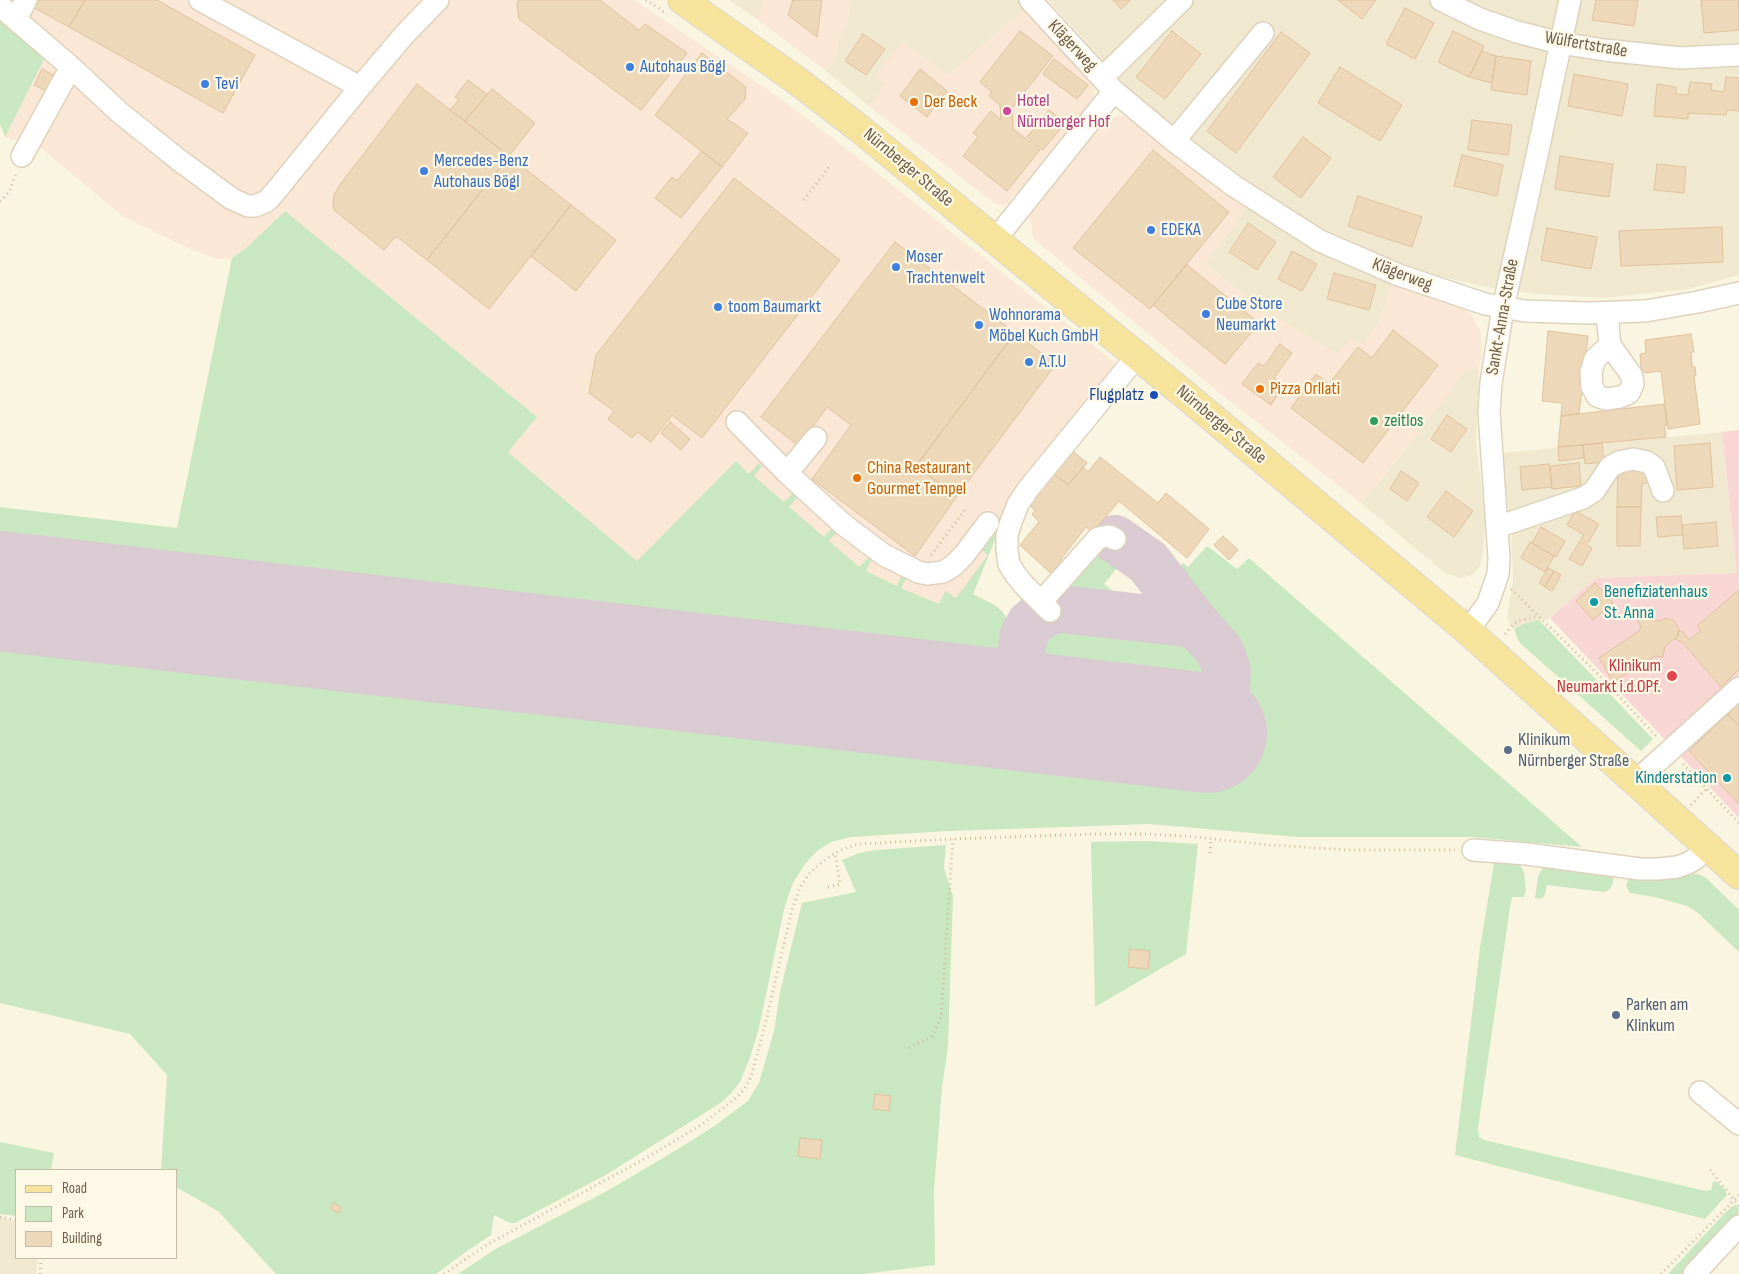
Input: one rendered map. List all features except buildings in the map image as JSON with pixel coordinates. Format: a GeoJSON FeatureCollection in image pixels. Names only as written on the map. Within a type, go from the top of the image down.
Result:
{"type":"FeatureCollection","features":[{"type":"Feature","properties":{"kind":"main road","name":"Nürnberger Straße"},"geometry":{"type":"LineString","coordinates":[[682,0],[827,103],[1468,630],[1739,875]]}},
{"type":"Feature","properties":{"kind":"street"},"geometry":{"type":"LineString","coordinates":[[16,19],[26,0]]}},
{"type":"Feature","properties":{"kind":"street"},"geometry":{"type":"LineString","coordinates":[[200,0],[360,87]]}},
{"type":"Feature","properties":{"kind":"street"},"geometry":{"type":"LineString","coordinates":[[0,6],[71,67],[119,112],[232,199],[248,206],[262,204],[275,192],[360,87],[405,34],[438,0]]}},
{"type":"Feature","properties":{"kind":"street"},"geometry":{"type":"LineString","coordinates":[[995,240],[1108,85],[1182,0]]}},
{"type":"Feature","properties":{"kind":"street","name":"Wülfertstraße"},"geometry":{"type":"LineString","coordinates":[[1441,0],[1480,19],[1517,32],[1560,43],[1681,58],[1739,55]]}},
{"type":"Feature","properties":{"kind":"street","name":"Sankt-Anna-Straße"},"geometry":{"type":"LineString","coordinates":[[1468,630],[1485,609],[1496,584],[1499,558],[1490,412],[1493,368],[1502,308],[1570,0]]}},
{"type":"Feature","properties":{"kind":"street","name":"Klägerweg"},"geometry":{"type":"LineString","coordinates":[[1039,3],[1108,85],[1174,141],[1234,186],[1320,241],[1399,275],[1472,300],[1502,308],[1546,312],[1607,313],[1645,311],[1739,293]]}},
{"type":"Feature","properties":{"kind":"street"},"geometry":{"type":"LineString","coordinates":[[1174,141],[1263,33]]}},
{"type":"Feature","properties":{"kind":"street"},"geometry":{"type":"LineString","coordinates":[[22,156],[71,67]]}},
{"type":"Feature","properties":{"kind":"street"},"geometry":{"type":"LineString","coordinates":[[1607,313],[1610,345]]}},
{"type":"Feature","properties":{"kind":"street"},"geometry":{"type":"LineString","coordinates":[[1116,539],[1109,536],[1098,538],[1046,606],[1019,580],[1009,564],[1007,535],[1010,522],[1018,504],[1137,356]]}},
{"type":"Feature","properties":{"kind":"street"},"geometry":{"type":"LineString","coordinates":[[736,422],[787,473],[844,525],[884,554],[918,572],[927,574],[943,572],[953,566],[988,524]]}},
{"type":"Feature","properties":{"kind":"street"},"geometry":{"type":"LineString","coordinates":[[787,473],[816,438]]}},
{"type":"Feature","properties":{"kind":"street"},"geometry":{"type":"LineString","coordinates":[[1497,527],[1584,498],[1594,491],[1610,467],[1619,462],[1633,459],[1647,462],[1654,467],[1663,490]]}},
{"type":"Feature","properties":{"kind":"street"},"geometry":{"type":"LineString","coordinates":[[1635,782],[1739,688]]}},
{"type":"Feature","properties":{"kind":"street"},"geometry":{"type":"LineString","coordinates":[[1473,850],[1527,854],[1640,869],[1658,869],[1688,863],[1696,859],[1708,848]]}},
{"type":"Feature","properties":{"kind":"street"},"geometry":{"type":"LineString","coordinates":[[1700,1092],[1739,1124]]}},
{"type":"Feature","properties":{"kind":"street"},"geometry":{"type":"LineString","coordinates":[[1694,1274],[1739,1226]]}},
{"type":"Feature","properties":{"kind":"path"},"geometry":{"type":"LineString","coordinates":[[0,201],[9,192],[22,156]]}},
{"type":"Feature","properties":{"kind":"path"},"geometry":{"type":"LineString","coordinates":[[804,200],[828,167]]}},
{"type":"Feature","properties":{"kind":"path"},"geometry":{"type":"LineString","coordinates":[[918,572],[967,507]]}},
{"type":"Feature","properties":{"kind":"path"},"geometry":{"type":"LineString","coordinates":[[1509,587],[1598,675],[1739,823]]}},
{"type":"Feature","properties":{"kind":"path"},"geometry":{"type":"LineString","coordinates":[[1504,637],[1513,624],[1539,616]]}},
{"type":"Feature","properties":{"kind":"path"},"geometry":{"type":"LineString","coordinates":[[1687,810],[1706,789]]}},
{"type":"Feature","properties":{"kind":"path"},"geometry":{"type":"LineString","coordinates":[[444,1274],[488,1244],[646,1158],[701,1125],[736,1098],[752,1077],[792,910],[800,888],[809,874],[834,853],[860,844],[1092,834],[1186,836],[1268,845],[1346,850],[1473,850]]}},
{"type":"Feature","properties":{"kind":"path"},"geometry":{"type":"LineString","coordinates":[[909,1048],[932,1036],[941,1018],[953,839]]}},
{"type":"Feature","properties":{"kind":"path"},"geometry":{"type":"LineString","coordinates":[[1210,852],[1212,839]]}},
{"type":"Feature","properties":{"kind":"path"},"geometry":{"type":"LineString","coordinates":[[828,887],[840,884],[834,853]]}},
{"type":"Feature","properties":{"kind":"path"},"geometry":{"type":"LineString","coordinates":[[1710,1170],[1739,1206]]}},
{"type":"Feature","properties":{"kind":"path"},"geometry":{"type":"LineString","coordinates":[[1661,1274],[1739,1195]]}},
{"type":"Feature","properties":{"kind":"path"},"geometry":{"type":"LineString","coordinates":[[0,1217],[15,1220]]}},
{"type":"Feature","properties":{"kind":"path"},"geometry":{"type":"LineString","coordinates":[[40,1274],[41,1259]]}},
{"type":"Feature","properties":{"kind":"shaded area"},"geometry":{"type":"Polygon","coordinates":[[[0,0],[634,0],[777,96],[853,154],[1118,365],[1009,505],[963,616],[859,569],[733,465],[637,561],[508,452],[537,417],[284,211],[246,248],[232,258],[217,259],[188,248],[124,217],[40,147],[5,137],[44,59],[21,37],[0,0]]]}},
{"type":"Feature","properties":{"kind":"shaded area"},"geometry":{"type":"Polygon","coordinates":[[[729,0],[765,0],[758,20],[729,0]]]}},
{"type":"Feature","properties":{"kind":"shaded area"},"geometry":{"type":"Polygon","coordinates":[[[765,0],[851,0],[846,26],[840,38],[835,57],[826,71],[758,20],[765,0]]]}},
{"type":"Feature","properties":{"kind":"shaded area"},"geometry":{"type":"Polygon","coordinates":[[[851,0],[1017,0],[1024,10],[948,75],[876,77],[886,85],[869,106],[826,71],[835,57],[840,38],[846,26],[851,0]]]}},
{"type":"Feature","properties":{"kind":"shaded area"},"geometry":{"type":"Polygon","coordinates":[[[1048,0],[1739,0],[1739,275],[1688,289],[1605,298],[1536,294],[1492,288],[1438,276],[1342,242],[1275,205],[1196,145],[1128,88],[1048,0]]]}},
{"type":"Feature","properties":{"kind":"shaded area"},"geometry":{"type":"Polygon","coordinates":[[[1024,10],[1090,82],[1095,96],[1090,105],[1031,177],[1008,202],[1000,205],[993,202],[869,106],[885,85],[875,76],[903,42],[948,75],[1024,10]]]}},
{"type":"Feature","properties":{"kind":"shaded area"},"geometry":{"type":"Polygon","coordinates":[[[1118,116],[1125,116],[1133,120],[1247,207],[1206,263],[1259,308],[1336,353],[1351,338],[1363,344],[1379,322],[1392,282],[1455,303],[1471,314],[1480,330],[1482,348],[1479,370],[1468,367],[1443,402],[1361,503],[1221,394],[1035,240],[1030,218],[1032,210],[1108,120],[1118,116]]]}},
{"type":"Feature","properties":{"kind":"shaded area"},"geometry":{"type":"Polygon","coordinates":[[[1247,207],[1294,239],[1336,261],[1392,282],[1379,322],[1363,344],[1336,353],[1259,308],[1206,263],[1247,207]]]}},
{"type":"Feature","properties":{"kind":"shaded area"},"geometry":{"type":"Polygon","coordinates":[[[1469,366],[1479,370],[1476,440],[1485,522],[1480,566],[1472,575],[1462,578],[1445,573],[1361,503],[1404,451],[1469,366]]]}},
{"type":"Feature","properties":{"kind":"shaded area","name":"Klinikum Neumarkt i.d.OPf."},"geometry":{"type":"Polygon","coordinates":[[[1739,430],[1739,818],[1550,618],[1596,578],[1737,573],[1722,432],[1739,430]]]}},
{"type":"Feature","properties":{"kind":"shaded area"},"geometry":{"type":"Polygon","coordinates":[[[1722,432],[1737,573],[1596,578],[1550,618],[1523,624],[1514,629],[1507,618],[1513,581],[1511,531],[1501,453],[1722,432]]]}},
{"type":"Feature","properties":{"kind":"shaded area"},"geometry":{"type":"Polygon","coordinates":[[[0,1216],[15,1222],[15,1259],[38,1259],[36,1274],[0,1274],[0,1216]]]}},
{"type":"Feature","properties":{"kind":"green space"},"geometry":{"type":"Polygon","coordinates":[[[0,18],[44,59],[5,137],[0,124],[0,18]]]}},
{"type":"Feature","properties":{"kind":"green space"},"geometry":{"type":"Polygon","coordinates":[[[285,211],[537,417],[508,452],[637,561],[736,461],[749,474],[759,463],[762,466],[754,476],[784,502],[793,493],[798,497],[789,507],[824,537],[833,527],[838,531],[829,541],[859,567],[869,557],[872,559],[866,571],[897,586],[902,574],[907,576],[901,588],[939,604],[945,591],[956,598],[988,555],[978,547],[1009,505],[973,594],[993,604],[1002,611],[1008,620],[1012,644],[1005,681],[994,690],[977,692],[0,576],[0,507],[177,528],[232,258],[246,248],[285,211]]]}},
{"type":"Feature","properties":{"kind":"green space"},"geometry":{"type":"Polygon","coordinates":[[[1100,540],[1125,558],[1104,584],[1135,608],[1156,584],[1182,615],[1052,599],[1100,540]]]}},
{"type":"Feature","properties":{"kind":"green space"},"geometry":{"type":"Polygon","coordinates":[[[1207,546],[1237,569],[1249,558],[1582,847],[1473,837],[1298,837],[1150,824],[949,831],[851,837],[831,842],[817,851],[805,864],[793,883],[785,905],[758,1032],[740,1082],[732,1092],[722,1102],[609,1173],[521,1220],[510,1223],[494,1215],[491,1235],[436,1274],[276,1274],[218,1211],[178,1188],[178,1169],[161,1169],[167,1075],[130,1034],[0,1003],[0,606],[1225,751],[1232,688],[1232,660],[1223,645],[1169,578],[1183,563],[1188,567],[1207,546]]]}},
{"type":"Feature","properties":{"kind":"green space"},"geometry":{"type":"Polygon","coordinates":[[[1070,618],[1156,625],[1190,631],[1197,635],[1207,643],[1214,654],[1221,672],[1218,705],[1214,712],[1208,716],[1198,718],[1180,718],[1051,700],[1031,693],[1025,686],[1024,677],[1027,658],[1034,638],[1045,625],[1053,621],[1070,618]]]}},
{"type":"Feature","properties":{"kind":"green space"},"geometry":{"type":"Polygon","coordinates":[[[1539,620],[1653,739],[1641,751],[1519,642],[1514,629],[1523,624],[1539,620]]]}},
{"type":"Feature","properties":{"kind":"green space"},"geometry":{"type":"Polygon","coordinates":[[[1149,841],[1198,844],[1186,954],[1095,1007],[1091,842],[1149,841]]]}},
{"type":"Feature","properties":{"kind":"green space"},"geometry":{"type":"Polygon","coordinates":[[[946,845],[944,868],[953,896],[948,1047],[942,1087],[934,1191],[935,1265],[863,1274],[458,1274],[494,1250],[609,1190],[683,1146],[748,1101],[759,1083],[774,1031],[780,992],[802,903],[856,892],[842,860],[859,853],[946,845]]]}},
{"type":"Feature","properties":{"kind":"green space"},"geometry":{"type":"Polygon","coordinates":[[[1495,857],[1519,863],[1524,872],[1526,890],[1524,897],[1512,897],[1510,907],[1478,1128],[1479,1137],[1484,1140],[1706,1191],[1711,1190],[1713,1182],[1716,1181],[1725,1190],[1727,1195],[1705,1219],[1455,1155],[1480,948],[1495,857]]]}},
{"type":"Feature","properties":{"kind":"green space"},"geometry":{"type":"Polygon","coordinates":[[[1545,865],[1614,873],[1613,883],[1609,890],[1604,892],[1547,885],[1544,897],[1540,899],[1535,898],[1538,876],[1545,865]]]}},
{"type":"Feature","properties":{"kind":"green space"},"geometry":{"type":"Polygon","coordinates":[[[1693,874],[1705,877],[1739,910],[1739,952],[1697,912],[1687,906],[1655,897],[1630,893],[1626,886],[1629,878],[1676,877],[1693,874]]]}},
{"type":"Feature","properties":{"kind":"green space"},"geometry":{"type":"Polygon","coordinates":[[[0,1142],[54,1153],[51,1169],[15,1169],[15,1216],[0,1214],[0,1142]]]}},
{"type":"Feature","properties":{"kind":"green space"},"geometry":{"type":"Polygon","coordinates":[[[1736,1205],[1739,1209],[1738,1214],[1681,1274],[1668,1274],[1725,1213],[1736,1205]]]}},
{"type":"Feature","properties":{"kind":"taxiway"},"geometry":{"type":"LineString","coordinates":[[1115,539],[1148,562],[1196,624]]}},
{"type":"Feature","properties":{"kind":"taxiway"},"geometry":{"type":"LineString","coordinates":[[1012,711],[1024,635],[1030,624],[1039,616],[1061,609],[1196,624],[1220,651],[1227,671],[1223,713],[1214,729],[1207,733]]}},
{"type":"Feature","properties":{"kind":"runway"},"geometry":{"type":"LineString","coordinates":[[0,591],[1207,733]]}},
{"type":"Feature","properties":{"kind":"place","name":"Autohaus Bögl"},"geometry":{"type":"Point","coordinates":[630,67]}},
{"type":"Feature","properties":{"kind":"place","name":"Tevi"},"geometry":{"type":"Point","coordinates":[205,84]}},
{"type":"Feature","properties":{"kind":"place","name":"Der Beck"},"geometry":{"type":"Point","coordinates":[914,102]}},
{"type":"Feature","properties":{"kind":"place","name":"Hotel Nürnberger Hof"},"geometry":{"type":"Point","coordinates":[1007,111]}},
{"type":"Feature","properties":{"kind":"place","name":"Mercedes-Benz Autohaus Bögl"},"geometry":{"type":"Point","coordinates":[424,171]}},
{"type":"Feature","properties":{"kind":"place","name":"EDEKA"},"geometry":{"type":"Point","coordinates":[1151,230]}},
{"type":"Feature","properties":{"kind":"place","name":"Moser Trachtenwelt"},"geometry":{"type":"Point","coordinates":[896,267]}},
{"type":"Feature","properties":{"kind":"place","name":"toom Baumarkt"},"geometry":{"type":"Point","coordinates":[718,307]}},
{"type":"Feature","properties":{"kind":"place","name":"Cube Store Neumarkt"},"geometry":{"type":"Point","coordinates":[1206,314]}},
{"type":"Feature","properties":{"kind":"place","name":"Wohnorama Möbel Kuch GmbH"},"geometry":{"type":"Point","coordinates":[979,325]}},
{"type":"Feature","properties":{"kind":"place","name":"A.T.U"},"geometry":{"type":"Point","coordinates":[1029,362]}},
{"type":"Feature","properties":{"kind":"place","name":"Pizza Orllati"},"geometry":{"type":"Point","coordinates":[1260,389]}},
{"type":"Feature","properties":{"kind":"place","name":"Flugplatz"},"geometry":{"type":"Point","coordinates":[1154,395]}},
{"type":"Feature","properties":{"kind":"place","name":"zeitlos"},"geometry":{"type":"Point","coordinates":[1374,421]}},
{"type":"Feature","properties":{"kind":"place","name":"China Restaurant Gourmet Tempel"},"geometry":{"type":"Point","coordinates":[857,478]}},
{"type":"Feature","properties":{"kind":"place","name":"Benefiziatenhaus St. Anna"},"geometry":{"type":"Point","coordinates":[1594,602]}},
{"type":"Feature","properties":{"kind":"place","name":"Klinikum Neumarkt i.d.OPf."},"geometry":{"type":"Point","coordinates":[1672,676]}},
{"type":"Feature","properties":{"kind":"place","name":"Klinikum Nürnberger Straße"},"geometry":{"type":"Point","coordinates":[1508,750]}},
{"type":"Feature","properties":{"kind":"place","name":"Kinderstation"},"geometry":{"type":"Point","coordinates":[1727,778]}},
{"type":"Feature","properties":{"kind":"place","name":"Parken am Klinkum"},"geometry":{"type":"Point","coordinates":[1616,1015]}}]}
